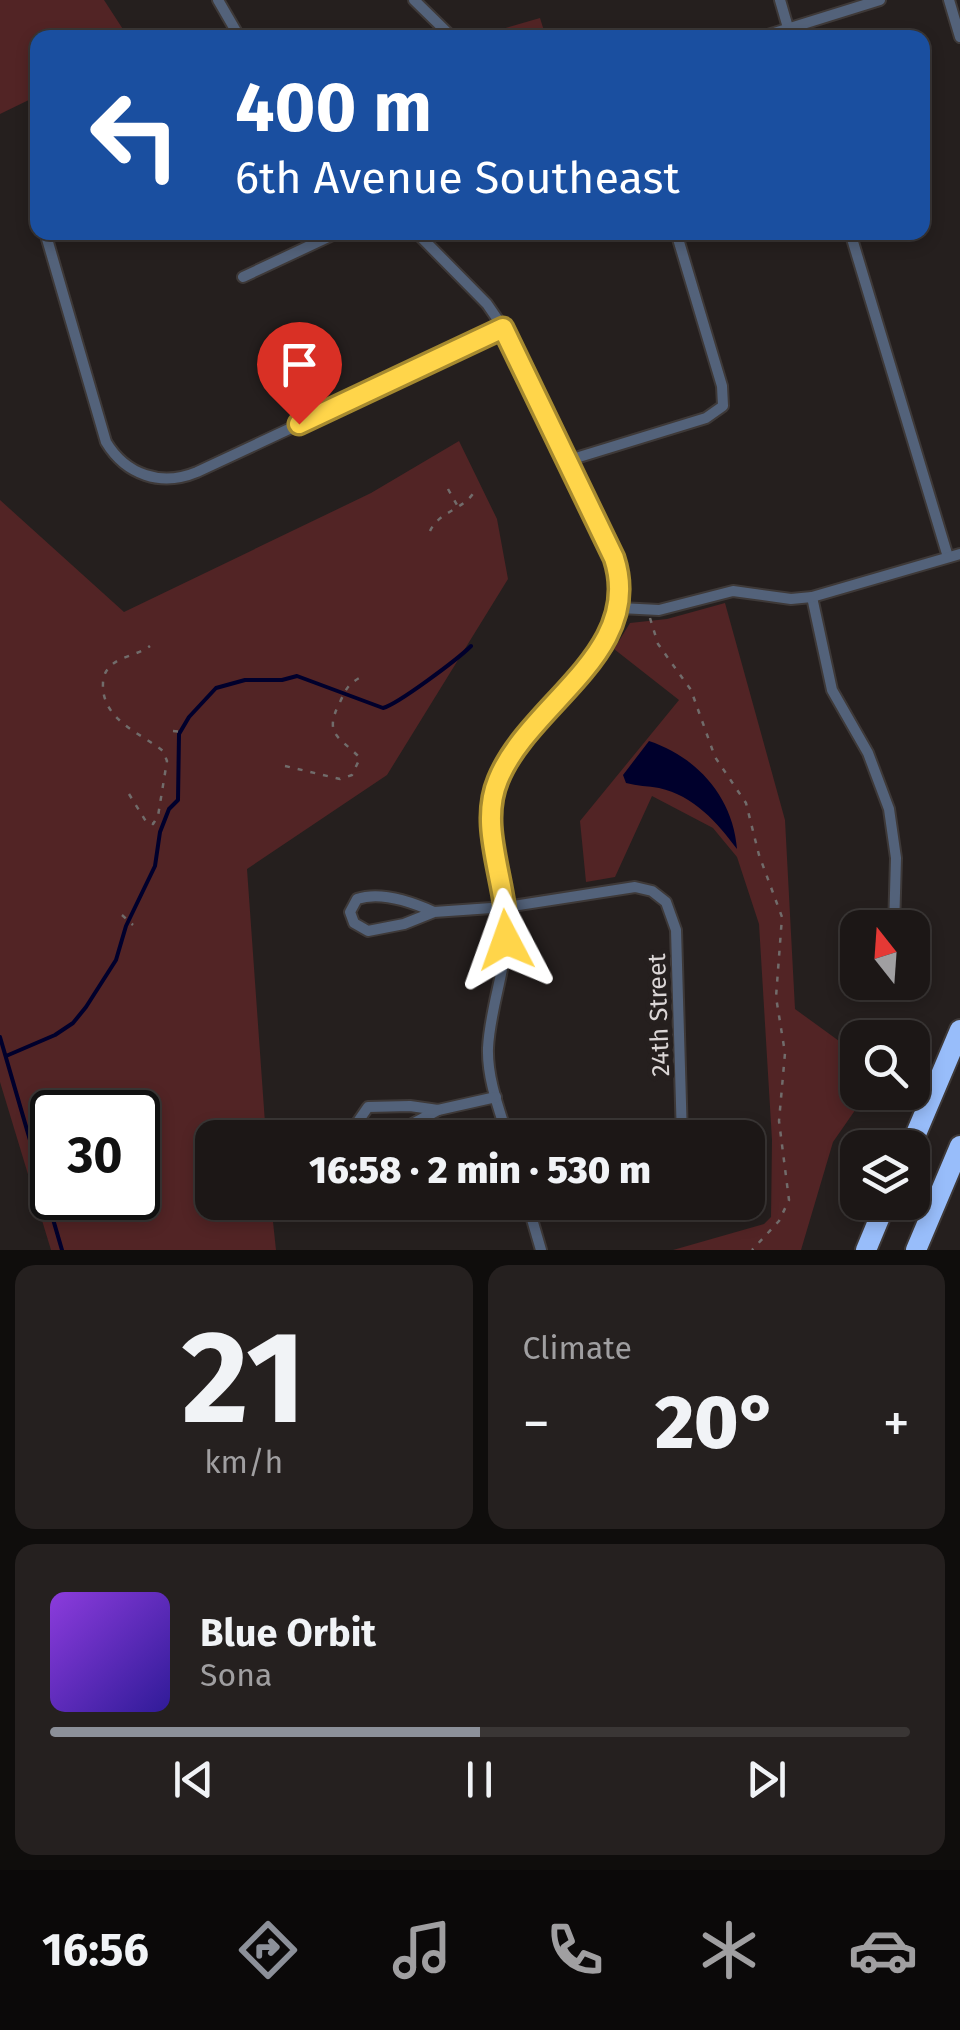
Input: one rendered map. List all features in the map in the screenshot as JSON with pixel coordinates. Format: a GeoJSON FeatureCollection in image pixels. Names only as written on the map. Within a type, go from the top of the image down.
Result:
{"type":"FeatureCollection","features":[{"type":"Feature","properties":{"kind":"highway"},"geometry":{"type":"LineString","coordinates":[[918,1130],[960,1030]]}},
{"type":"Feature","properties":{"kind":"highway"},"geometry":{"type":"LineString","coordinates":[[916,1250],[960,1146]]}},
{"type":"Feature","properties":{"kind":"highway"},"geometry":{"type":"LineString","coordinates":[[866,1250],[878,1220]]}},
{"type":"Feature","properties":{"kind":"street"},"geometry":{"type":"LineString","coordinates":[[218,0],[235,30]]}},
{"type":"Feature","properties":{"kind":"street"},"geometry":{"type":"LineString","coordinates":[[414,0],[444,30]]}},
{"type":"Feature","properties":{"kind":"street"},"geometry":{"type":"LineString","coordinates":[[780,0],[789,30]]}},
{"type":"Feature","properties":{"kind":"street"},"geometry":{"type":"LineString","coordinates":[[798,30],[880,0]]}},
{"type":"Feature","properties":{"kind":"street"},"geometry":{"type":"LineString","coordinates":[[949,0],[960,37]]}},
{"type":"Feature","properties":{"kind":"street"},"geometry":{"type":"LineString","coordinates":[[47,240],[103,434],[117,457],[136,472],[169,479],[197,472],[503,328]]}},
{"type":"Feature","properties":{"kind":"street"},"geometry":{"type":"LineString","coordinates":[[244,277],[321,240]]}},
{"type":"Feature","properties":{"kind":"street"},"geometry":{"type":"LineString","coordinates":[[424,240],[487,304],[503,328],[616,564],[620,608],[592,660],[517,748],[497,780],[491,818],[506,908],[506,940],[488,1045],[503,1120]]}},
{"type":"Feature","properties":{"kind":"street"},"geometry":{"type":"LineString","coordinates":[[566,461],[706,418],[722,406],[722,386],[678,240]]}},
{"type":"Feature","properties":{"kind":"street"},"geometry":{"type":"LineString","coordinates":[[620,608],[648,611],[733,591],[812,597],[954,555],[853,240]]}},
{"type":"Feature","properties":{"kind":"street"},"geometry":{"type":"LineString","coordinates":[[812,597],[832,690],[868,753],[889,810],[896,858],[895,910]]}},
{"type":"Feature","properties":{"kind":"street","name":"24th Street"},"geometry":{"type":"LineString","coordinates":[[506,908],[622,888],[644,888],[660,896],[670,909],[676,930],[681,1120]]}},
{"type":"Feature","properties":{"kind":"street"},"geometry":{"type":"LineString","coordinates":[[434,912],[411,903],[368,896],[357,899],[350,915],[358,927],[368,931],[404,924],[434,912],[506,908]]}},
{"type":"Feature","properties":{"kind":"street"},"geometry":{"type":"LineString","coordinates":[[420,1120],[438,1110],[496,1097]]}},
{"type":"Feature","properties":{"kind":"street"},"geometry":{"type":"LineString","coordinates":[[358,1120],[368,1107],[438,1110]]}},
{"type":"Feature","properties":{"kind":"street"},"geometry":{"type":"LineString","coordinates":[[532,1220],[541,1250]]}},
{"type":"Feature","properties":{"kind":"path"},"geometry":{"type":"LineString","coordinates":[[448,489],[458,506]]}},
{"type":"Feature","properties":{"kind":"path"},"geometry":{"type":"LineString","coordinates":[[430,532],[436,520],[472,497],[475,490]]}},
{"type":"Feature","properties":{"kind":"path"},"geometry":{"type":"LineString","coordinates":[[648,611],[658,644],[691,690],[715,757],[746,803],[759,855],[782,917],[776,998],[785,1054],[780,1122],[789,1200],[779,1222],[752,1250]]}},
{"type":"Feature","properties":{"kind":"path"},"geometry":{"type":"LineString","coordinates":[[129,794],[147,823],[153,824],[158,816],[167,761],[164,751],[139,738],[112,711],[104,695],[104,676],[115,662],[150,646]]}},
{"type":"Feature","properties":{"kind":"path"},"geometry":{"type":"LineString","coordinates":[[285,766],[340,779],[352,775],[360,758],[336,736],[332,717],[346,687],[361,677]]}},
{"type":"Feature","properties":{"kind":"path"},"geometry":{"type":"LineString","coordinates":[[173,731],[185,732]]}},
{"type":"Feature","properties":{"kind":"path"},"geometry":{"type":"LineString","coordinates":[[122,915],[133,925]]}},
{"type":"Feature","properties":{"kind":"shaded area"},"geometry":{"type":"Polygon","coordinates":[[[0,0],[104,0],[123,30],[30,30],[30,99],[0,114],[0,0]]]}},
{"type":"Feature","properties":{"kind":"shaded area"},"geometry":{"type":"Polygon","coordinates":[[[540,18],[544,30],[498,30],[540,18]]]}},
{"type":"Feature","properties":{"kind":"shaded area"},"geometry":{"type":"Polygon","coordinates":[[[459,441],[497,519],[508,579],[387,775],[247,869],[265,1120],[195,1120],[195,1220],[273,1220],[276,1250],[51,1250],[42,1220],[160,1220],[160,1090],[30,1090],[30,1181],[0,1082],[0,500],[124,612],[371,493],[459,441]]]}},
{"type":"Feature","properties":{"kind":"shaded area"},"geometry":{"type":"Polygon","coordinates":[[[725,603],[785,820],[795,1009],[840,1042],[840,1110],[855,1110],[833,1142],[801,1250],[673,1250],[764,1224],[771,1217],[772,1140],[759,924],[737,857],[713,828],[652,796],[615,877],[586,882],[580,821],[679,700],[614,649],[630,623],[667,619],[725,603]]]}},
{"type":"Feature","properties":{"kind":"water"},"geometry":{"type":"Polygon","coordinates":[[[649,741],[682,757],[710,782],[728,812],[737,849],[713,820],[683,797],[659,788],[626,783],[623,775],[649,741]]]}},
{"type":"Feature","properties":{"kind":"waterway"},"geometry":{"type":"LineString","coordinates":[[6,1056],[73,1023],[116,960],[126,926],[155,866],[160,832],[169,809],[178,800],[179,734],[216,688],[245,680],[297,676],[383,708],[428,680],[471,646]]}},
{"type":"Feature","properties":{"kind":"waterway"},"geometry":{"type":"LineString","coordinates":[[0,1037],[62,1250]]}},
{"type":"Feature","properties":{"kind":"route"},"geometry":{"type":"LineString","coordinates":[[299,424],[503,328],[614,558],[620,608],[609,633],[592,660],[505,764],[494,789],[491,818],[506,908],[506,940]]}}]}
